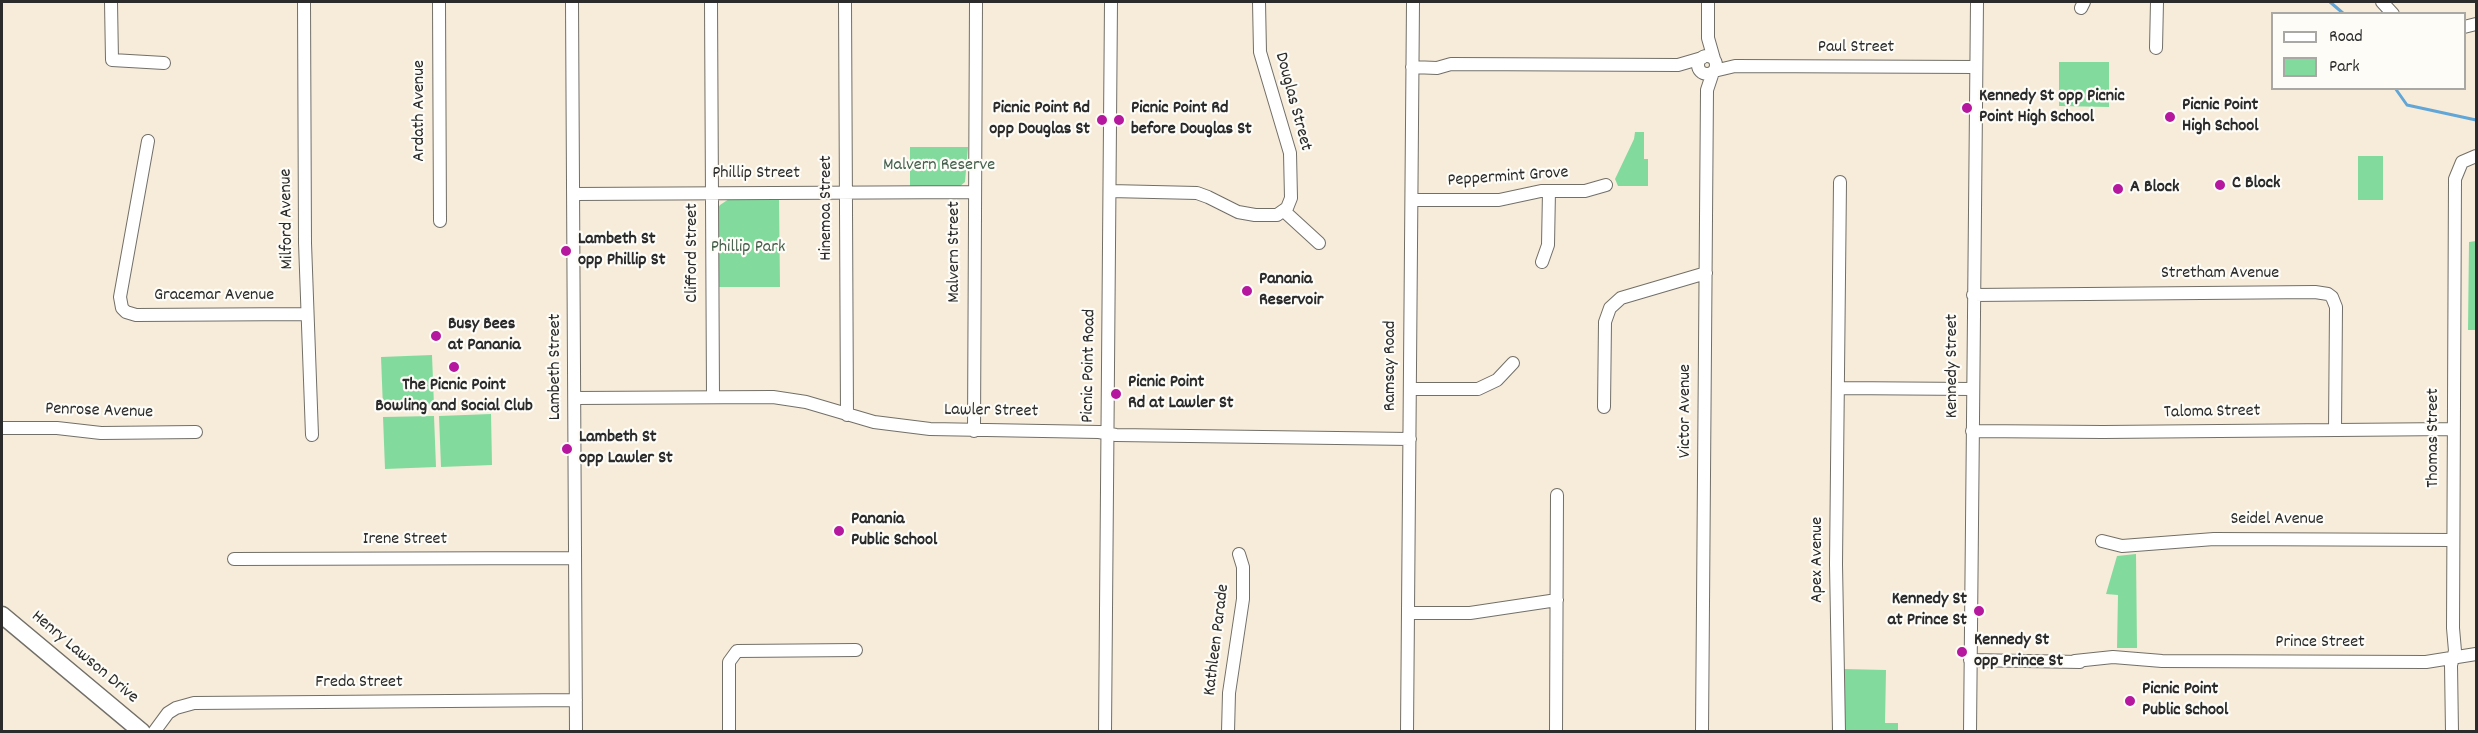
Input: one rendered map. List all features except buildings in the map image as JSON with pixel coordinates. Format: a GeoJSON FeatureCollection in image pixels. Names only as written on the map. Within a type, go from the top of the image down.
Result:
{"type":"FeatureCollection","features":[{"type":"Feature","properties":{"kind":"main road","name":"Henry Lawson Drive"},"geometry":{"type":"LineString","coordinates":[[2,615],[142,732]]}},
{"type":"Feature","properties":{"kind":"street"},"geometry":{"type":"LineString","coordinates":[[111,2],[112,60],[146,60],[164,63]]}},
{"type":"Feature","properties":{"kind":"street","name":"Milford Avenue"},"geometry":{"type":"LineString","coordinates":[[304,2],[307,314],[312,435]]}},
{"type":"Feature","properties":{"kind":"street","name":"Ardath Avenue"},"geometry":{"type":"LineString","coordinates":[[439,2],[440,221]]}},
{"type":"Feature","properties":{"kind":"street","name":"Lambeth Street"},"geometry":{"type":"LineString","coordinates":[[573,2],[576,732]]}},
{"type":"Feature","properties":{"kind":"street","name":"Clifford Street"},"geometry":{"type":"LineString","coordinates":[[711,2],[713,396]]}},
{"type":"Feature","properties":{"kind":"street","name":"Hinemoa Street"},"geometry":{"type":"LineString","coordinates":[[845,2],[847,415]]}},
{"type":"Feature","properties":{"kind":"street","name":"Malvern Street"},"geometry":{"type":"LineString","coordinates":[[974,431],[976,2]]}},
{"type":"Feature","properties":{"kind":"street","name":"Picnic Point Road"},"geometry":{"type":"LineString","coordinates":[[1105,732],[1111,2]]}},
{"type":"Feature","properties":{"kind":"street","name":"Douglas Street"},"geometry":{"type":"LineString","coordinates":[[1259,2],[1260,52],[1290,159],[1291,198],[1284,211]]}},
{"type":"Feature","properties":{"kind":"street","name":"Ramsay Road"},"geometry":{"type":"LineString","coordinates":[[1407,732],[1413,2]]}},
{"type":"Feature","properties":{"kind":"street","name":"Victor Avenue"},"geometry":{"type":"LineString","coordinates":[[1702,732],[1708,2]]}},
{"type":"Feature","properties":{"kind":"street","name":"Kennedy Street"},"geometry":{"type":"LineString","coordinates":[[1970,732],[1977,2]]}},
{"type":"Feature","properties":{"kind":"street"},"geometry":{"type":"LineString","coordinates":[[2156,48],[2157,2]]}},
{"type":"Feature","properties":{"kind":"street","name":"Paul Street"},"geometry":{"type":"LineString","coordinates":[[1413,63],[1437,68],[1451,64],[1678,64],[1682,68],[1730,62],[1735,66],[1976,67]]}},
{"type":"Feature","properties":{"kind":"street"},"geometry":{"type":"LineString","coordinates":[[112,319],[124,310],[120,297],[148,141]]}},
{"type":"Feature","properties":{"kind":"street","name":"Thomas Street"},"geometry":{"type":"LineString","coordinates":[[2452,732],[2451,665],[2455,651],[2453,429],[2455,178],[2462,162],[2476,156]]}},
{"type":"Feature","properties":{"kind":"street","name":"Apex Avenue"},"geometry":{"type":"LineString","coordinates":[[1839,732],[1836,564],[1840,183]]}},
{"type":"Feature","properties":{"kind":"street","name":"Peppermint Grove"},"geometry":{"type":"LineString","coordinates":[[1412,200],[1499,200],[1549,191],[1585,191],[1606,185]]}},
{"type":"Feature","properties":{"kind":"street"},"geometry":{"type":"LineString","coordinates":[[1110,191],[1191,193],[1208,196],[1231,209],[1247,214],[1272,215],[1284,211],[1319,243]]}},
{"type":"Feature","properties":{"kind":"street"},"geometry":{"type":"LineString","coordinates":[[1542,262],[1548,245],[1549,191]]}},
{"type":"Feature","properties":{"kind":"street","name":"Phillip Street"},"geometry":{"type":"LineString","coordinates":[[574,194],[974,192]]}},
{"type":"Feature","properties":{"kind":"street"},"geometry":{"type":"LineString","coordinates":[[1604,407],[1605,322],[1610,308],[1622,298],[1706,273]]}},
{"type":"Feature","properties":{"kind":"street","name":"Stretham Avenue"},"geometry":{"type":"LineString","coordinates":[[1973,294],[2328,294],[2335,301],[2336,307],[2335,430]]}},
{"type":"Feature","properties":{"kind":"street","name":"Gracemar Avenue"},"geometry":{"type":"LineString","coordinates":[[124,310],[130,315],[307,314]]}},
{"type":"Feature","properties":{"kind":"street"},"geometry":{"type":"LineString","coordinates":[[1410,389],[1478,388],[1497,380],[1513,363]]}},
{"type":"Feature","properties":{"kind":"street"},"geometry":{"type":"LineString","coordinates":[[1838,388],[1972,389]]}},
{"type":"Feature","properties":{"kind":"street","name":"Lawler Street"},"geometry":{"type":"LineString","coordinates":[[575,398],[713,396],[784,398],[894,426],[974,431],[1410,439]]}},
{"type":"Feature","properties":{"kind":"street","name":"Penrose Avenue"},"geometry":{"type":"LineString","coordinates":[[2,428],[57,428],[101,433],[196,432]]}},
{"type":"Feature","properties":{"kind":"street","name":"Taloma Street"},"geometry":{"type":"LineString","coordinates":[[1972,431],[2453,429]]}},
{"type":"Feature","properties":{"kind":"street"},"geometry":{"type":"LineString","coordinates":[[1556,732],[1557,495]]}},
{"type":"Feature","properties":{"kind":"street","name":"Seidel Avenue"},"geometry":{"type":"LineString","coordinates":[[2102,541],[2122,546],[2204,539],[2453,540]]}},
{"type":"Feature","properties":{"kind":"street","name":"Kathleen Parade"},"geometry":{"type":"LineString","coordinates":[[1228,732],[1229,693],[1243,598],[1243,567],[1239,554]]}},
{"type":"Feature","properties":{"kind":"street","name":"Irene Street"},"geometry":{"type":"LineString","coordinates":[[234,559],[575,558]]}},
{"type":"Feature","properties":{"kind":"street"},"geometry":{"type":"LineString","coordinates":[[1408,613],[1470,613],[1557,600]]}},
{"type":"Feature","properties":{"kind":"street"},"geometry":{"type":"LineString","coordinates":[[729,732],[729,662],[737,651],[856,650]]}},
{"type":"Feature","properties":{"kind":"street","name":"Prince Street"},"geometry":{"type":"LineString","coordinates":[[1970,660],[2075,661],[2126,665],[2162,661],[2426,662],[2476,654]]}},
{"type":"Feature","properties":{"kind":"street","name":"Freda Street"},"geometry":{"type":"LineString","coordinates":[[154,732],[176,708],[194,703],[576,700]]}},
{"type":"Feature","properties":{"kind":"green space"},"geometry":{"type":"Polygon","coordinates":[[[2059,62],[2109,62],[2109,107],[2059,106],[2059,62]]]}},
{"type":"Feature","properties":{"kind":"green space"},"geometry":{"type":"Polygon","coordinates":[[[1635,132],[1644,132],[1644,159],[1648,159],[1648,186],[1618,186],[1615,179],[1634,139],[1635,132]]]}},
{"type":"Feature","properties":{"kind":"green space","name":"Malvern Reserve"},"geometry":{"type":"Polygon","coordinates":[[[910,147],[968,147],[965,182],[959,187],[910,187],[910,147]]]}},
{"type":"Feature","properties":{"kind":"green space"},"geometry":{"type":"Polygon","coordinates":[[[2358,156],[2383,156],[2383,200],[2358,200],[2358,156]]]}},
{"type":"Feature","properties":{"kind":"green space","name":"Phillip Park"},"geometry":{"type":"Polygon","coordinates":[[[779,198],[780,287],[718,287],[718,208],[720,205],[729,199],[779,198]]]}},
{"type":"Feature","properties":{"kind":"green space"},"geometry":{"type":"Polygon","coordinates":[[[2476,241],[2476,330],[2468,330],[2469,242],[2476,241]]]}},
{"type":"Feature","properties":{"kind":"green space"},"geometry":{"type":"Polygon","coordinates":[[[432,355],[434,406],[383,408],[381,357],[432,355]]]}},
{"type":"Feature","properties":{"kind":"green space"},"geometry":{"type":"Polygon","coordinates":[[[491,414],[492,465],[441,467],[439,416],[491,414]]]}},
{"type":"Feature","properties":{"kind":"green space"},"geometry":{"type":"Polygon","coordinates":[[[434,416],[436,467],[385,469],[383,417],[434,416]]]}},
{"type":"Feature","properties":{"kind":"green space"},"geometry":{"type":"Polygon","coordinates":[[[2136,554],[2137,648],[2117,648],[2118,595],[2106,594],[2117,556],[2136,554]]]}},
{"type":"Feature","properties":{"kind":"green space"},"geometry":{"type":"Polygon","coordinates":[[[1843,669],[1886,670],[1885,723],[1898,723],[1898,731],[1844,731],[1843,669]]]}},
{"type":"Feature","properties":{"kind":"waterway"},"geometry":{"type":"LineString","coordinates":[[2330,2],[2342,12]]}},
{"type":"Feature","properties":{"kind":"waterway"},"geometry":{"type":"LineString","coordinates":[[2396,90],[2407,105],[2476,120]]}},
{"type":"Feature","properties":{"kind":"place","name":"Kennedy St opp Picnic Point High School"},"geometry":{"type":"Point","coordinates":[1967,108]}},
{"type":"Feature","properties":{"kind":"place","name":"Picnic Point High School"},"geometry":{"type":"Point","coordinates":[2170,117]}},
{"type":"Feature","properties":{"kind":"place","name":"Picnic Point Rd opp Douglas St"},"geometry":{"type":"Point","coordinates":[1102,120]}},
{"type":"Feature","properties":{"kind":"place","name":"Picnic Point Rd before Douglas St"},"geometry":{"type":"Point","coordinates":[1119,120]}},
{"type":"Feature","properties":{"kind":"place","name":"C Block"},"geometry":{"type":"Point","coordinates":[2220,185]}},
{"type":"Feature","properties":{"kind":"place","name":"A Block"},"geometry":{"type":"Point","coordinates":[2118,189]}},
{"type":"Feature","properties":{"kind":"place","name":"Lambeth St opp Phillip St"},"geometry":{"type":"Point","coordinates":[566,251]}},
{"type":"Feature","properties":{"kind":"place","name":"Panania Reservoir"},"geometry":{"type":"Point","coordinates":[1247,291]}},
{"type":"Feature","properties":{"kind":"place","name":"Busy Bees at Panania"},"geometry":{"type":"Point","coordinates":[436,336]}},
{"type":"Feature","properties":{"kind":"place","name":"The Picnic Point Bowling and Social Club"},"geometry":{"type":"Point","coordinates":[454,367]}},
{"type":"Feature","properties":{"kind":"place","name":"Picnic Point Rd at Lawler St"},"geometry":{"type":"Point","coordinates":[1116,394]}},
{"type":"Feature","properties":{"kind":"place","name":"Lambeth St opp Lawler St"},"geometry":{"type":"Point","coordinates":[567,449]}},
{"type":"Feature","properties":{"kind":"place","name":"Panania Public School"},"geometry":{"type":"Point","coordinates":[839,531]}},
{"type":"Feature","properties":{"kind":"place","name":"Kennedy St at Prince St"},"geometry":{"type":"Point","coordinates":[1979,611]}},
{"type":"Feature","properties":{"kind":"place","name":"Kennedy St opp Prince St"},"geometry":{"type":"Point","coordinates":[1962,652]}},
{"type":"Feature","properties":{"kind":"place","name":"Picnic Point Public School"},"geometry":{"type":"Point","coordinates":[2130,701]}}]}
